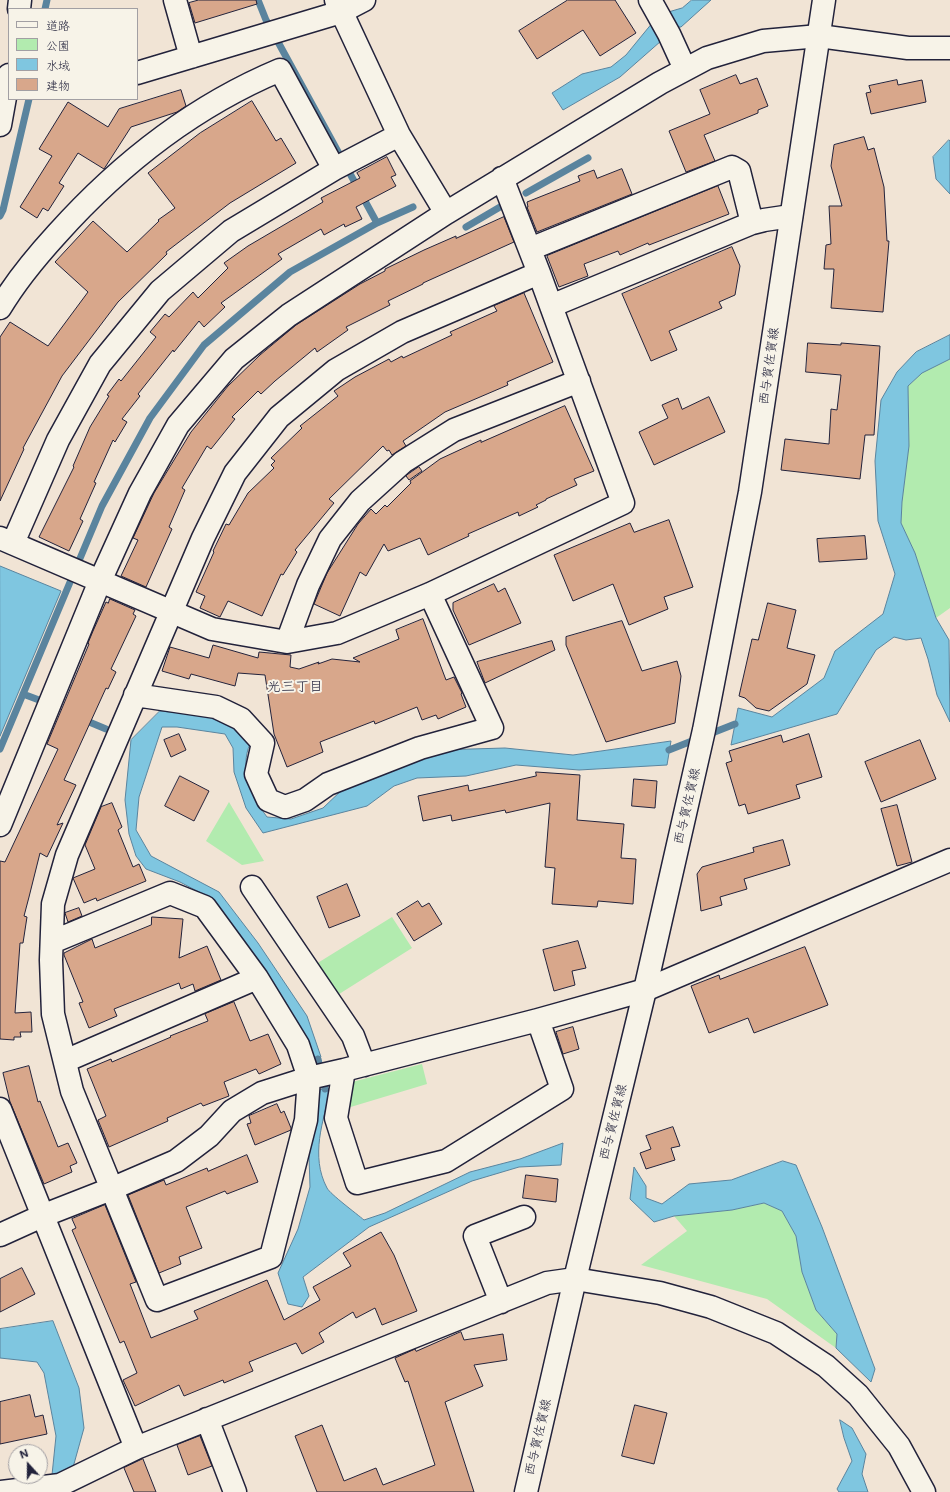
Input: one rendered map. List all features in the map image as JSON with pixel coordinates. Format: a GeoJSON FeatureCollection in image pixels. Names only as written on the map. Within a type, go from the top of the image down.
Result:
{"type":"FeatureCollection","features":[{"type":"Feature","properties":{"kind":"street"},"geometry":{"type":"LineString","coordinates":[[175,0],[191,57]]}},
{"type":"Feature","properties":{"kind":"street"},"geometry":{"type":"LineString","coordinates":[[138,72],[273,32],[338,6],[364,0]]}},
{"type":"Feature","properties":{"kind":"street","name":"西与賀佐賀線"},"geometry":{"type":"LineString","coordinates":[[526,1492],[575,1279],[645,990],[704,730],[750,492],[824,0]]}},
{"type":"Feature","properties":{"kind":"street"},"geometry":{"type":"LineString","coordinates":[[338,6],[399,135],[446,212]]}},
{"type":"Feature","properties":{"kind":"street"},"geometry":{"type":"LineString","coordinates":[[654,6],[685,69]]}},
{"type":"Feature","properties":{"kind":"street"},"geometry":{"type":"LineString","coordinates":[[0,825],[83,573],[140,493],[178,425],[234,359],[289,316],[446,212],[685,69],[707,58],[763,41],[819,36],[908,48],[950,48]]}},
{"type":"Feature","properties":{"kind":"street"},"geometry":{"type":"LineString","coordinates":[[0,308],[9,292],[35,258],[78,210],[128,163],[192,116],[260,78],[280,70],[341,166]]}},
{"type":"Feature","properties":{"kind":"street"},"geometry":{"type":"LineString","coordinates":[[0,125],[6,85]]}},
{"type":"Feature","properties":{"kind":"street"},"geometry":{"type":"LineString","coordinates":[[399,135],[341,166],[231,231],[160,291],[100,364],[58,440],[6,541],[212,629],[287,642],[337,633],[430,594],[623,504],[539,273],[502,178]]}},
{"type":"Feature","properties":{"kind":"street"},"geometry":{"type":"LineString","coordinates":[[530,249],[732,167],[739,171],[752,223]]}},
{"type":"Feature","properties":{"kind":"street"},"geometry":{"type":"LineString","coordinates":[[551,306],[752,223],[791,216]]}},
{"type":"Feature","properties":{"kind":"street"},"geometry":{"type":"LineString","coordinates":[[252,887],[353,1036],[306,1120],[271,1257],[157,1300],[72,1091],[53,1014],[53,904],[67,854],[203,538],[235,473],[279,417],[336,370],[402,332],[539,273]]}},
{"type":"Feature","properties":{"kind":"street"},"geometry":{"type":"LineString","coordinates":[[287,642],[308,585],[330,539],[360,501],[403,462],[454,430],[579,381]]}},
{"type":"Feature","properties":{"kind":"street"},"geometry":{"type":"LineString","coordinates":[[135,695],[216,707],[242,719],[263,743],[256,774],[268,800],[285,807],[305,800],[328,784],[420,748],[492,728],[430,594]]}},
{"type":"Feature","properties":{"kind":"street"},"geometry":{"type":"LineString","coordinates":[[0,1235],[42,1216],[111,1189],[176,1161],[209,1136],[232,1111],[262,1093],[645,990],[950,860]]}},
{"type":"Feature","properties":{"kind":"street"},"geometry":{"type":"LineString","coordinates":[[52,942],[170,893],[205,907],[257,978],[298,1045],[333,1073],[336,1118],[357,1183],[446,1161],[562,1089],[538,1020]]}},
{"type":"Feature","properties":{"kind":"street"},"geometry":{"type":"LineString","coordinates":[[65,1061],[257,978]]}},
{"type":"Feature","properties":{"kind":"street"},"geometry":{"type":"LineString","coordinates":[[0,1109],[136,1448]]}},
{"type":"Feature","properties":{"kind":"street"},"geometry":{"type":"LineString","coordinates":[[501,1302],[475,1236],[524,1217]]}},
{"type":"Feature","properties":{"kind":"street"},"geometry":{"type":"LineString","coordinates":[[0,1492],[60,1485],[136,1448],[547,1283],[575,1279],[660,1293],[711,1307],[776,1333],[826,1366],[858,1395],[899,1446],[924,1492]]}},
{"type":"Feature","properties":{"kind":"street"},"geometry":{"type":"LineString","coordinates":[[207,1419],[234,1492]]}},
{"type":"Feature","properties":{"kind":"green space"},"geometry":{"type":"Polygon","coordinates":[[[950,359],[950,608],[936,618],[915,553],[901,523],[909,446],[908,386],[922,373],[950,359]]]}},
{"type":"Feature","properties":{"kind":"green space"},"geometry":{"type":"Polygon","coordinates":[[[229,802],[264,861],[242,865],[206,841],[229,802]]]}},
{"type":"Feature","properties":{"kind":"green space"},"geometry":{"type":"Polygon","coordinates":[[[392,917],[412,948],[336,996],[316,964],[392,917]]]}},
{"type":"Feature","properties":{"kind":"green space"},"geometry":{"type":"Polygon","coordinates":[[[422,1064],[427,1084],[344,1109],[352,1082],[422,1064]]]}},
{"type":"Feature","properties":{"kind":"green space"},"geometry":{"type":"Polygon","coordinates":[[[764,1203],[782,1211],[796,1236],[802,1272],[816,1310],[837,1334],[836,1348],[767,1299],[641,1265],[687,1231],[674,1216],[732,1210],[764,1203]]]}},
{"type":"Feature","properties":{"kind":"water"},"geometry":{"type":"Polygon","coordinates":[[[692,0],[711,0],[681,27],[673,27],[661,41],[620,77],[563,110],[552,93],[582,74],[611,67],[626,55],[653,22],[665,13],[682,8],[692,0]]]}},
{"type":"Feature","properties":{"kind":"water"},"geometry":{"type":"Polygon","coordinates":[[[949,140],[950,194],[936,179],[933,157],[949,140]]]}},
{"type":"Feature","properties":{"kind":"water"},"geometry":{"type":"Polygon","coordinates":[[[950,335],[950,359],[922,373],[908,386],[909,446],[901,523],[915,553],[936,618],[949,640],[950,722],[937,695],[921,638],[906,640],[894,637],[876,650],[837,714],[731,745],[738,708],[772,717],[824,678],[835,651],[883,614],[895,574],[878,521],[875,461],[881,400],[897,372],[916,352],[950,335]]]}},
{"type":"Feature","properties":{"kind":"water"},"geometry":{"type":"Polygon","coordinates":[[[0,566],[61,591],[0,736],[0,566]]]}},
{"type":"Feature","properties":{"kind":"water"},"geometry":{"type":"Polygon","coordinates":[[[160,711],[214,716],[236,726],[250,744],[246,763],[249,782],[256,801],[267,817],[291,819],[323,808],[344,788],[437,750],[505,748],[573,755],[671,741],[667,765],[579,770],[516,765],[466,776],[417,778],[394,786],[367,806],[263,833],[246,808],[234,772],[233,748],[225,734],[177,727],[162,727],[139,797],[136,830],[151,856],[219,892],[258,943],[307,1016],[321,1057],[315,1061],[288,1006],[252,952],[214,900],[180,882],[146,869],[136,856],[129,834],[125,800],[131,740],[160,711]]]}},
{"type":"Feature","properties":{"kind":"water"},"geometry":{"type":"Polygon","coordinates":[[[331,1089],[320,1138],[319,1164],[322,1176],[329,1191],[364,1220],[385,1213],[470,1172],[520,1159],[563,1143],[561,1165],[519,1167],[472,1181],[369,1227],[303,1277],[309,1296],[302,1307],[288,1304],[278,1273],[298,1229],[310,1187],[309,1156],[320,1090],[331,1089]]]}},
{"type":"Feature","properties":{"kind":"water"},"geometry":{"type":"Polygon","coordinates":[[[783,1161],[796,1165],[822,1227],[875,1369],[871,1382],[836,1348],[837,1334],[816,1310],[802,1272],[796,1236],[782,1211],[764,1203],[732,1210],[674,1216],[654,1222],[630,1199],[634,1167],[646,1186],[646,1198],[662,1204],[689,1184],[731,1180],[783,1161]]]}},
{"type":"Feature","properties":{"kind":"water"},"geometry":{"type":"Polygon","coordinates":[[[53,1321],[79,1388],[84,1428],[72,1471],[52,1475],[56,1436],[44,1373],[37,1362],[0,1358],[0,1329],[53,1321]]]}},
{"type":"Feature","properties":{"kind":"water"},"geometry":{"type":"Polygon","coordinates":[[[840,1420],[852,1428],[866,1454],[862,1474],[868,1492],[839,1492],[837,1489],[852,1461],[844,1438],[840,1420]]]}},
{"type":"Feature","properties":{"kind":"building"},"geometry":{"type":"Polygon","coordinates":[[[199,0],[256,0],[257,4],[195,23],[189,3],[199,0]]]}},
{"type":"Feature","properties":{"kind":"building"},"geometry":{"type":"Polygon","coordinates":[[[568,0],[615,0],[636,33],[600,56],[583,30],[537,59],[519,31],[568,0]]]}},
{"type":"Feature","properties":{"kind":"building"},"geometry":{"type":"Polygon","coordinates":[[[736,75],[740,84],[757,78],[768,106],[758,110],[758,113],[704,135],[715,161],[686,172],[669,131],[710,114],[700,90],[736,75]]]}},
{"type":"Feature","properties":{"kind":"building"},"geometry":{"type":"Polygon","coordinates":[[[897,80],[898,85],[922,80],[926,102],[871,114],[866,93],[871,92],[869,86],[897,80]]]}},
{"type":"Feature","properties":{"kind":"building"},"geometry":{"type":"Polygon","coordinates":[[[181,90],[186,106],[177,112],[131,127],[104,169],[78,153],[59,183],[64,186],[48,211],[43,208],[37,218],[20,207],[52,156],[39,149],[68,102],[108,127],[119,109],[181,90]]]}},
{"type":"Feature","properties":{"kind":"building"},"geometry":{"type":"Polygon","coordinates":[[[252,101],[276,141],[281,138],[296,163],[230,203],[166,252],[167,254],[118,302],[62,376],[23,448],[24,449],[0,501],[0,337],[10,322],[48,346],[88,292],[55,262],[93,221],[127,252],[159,221],[158,220],[175,208],[148,173],[200,133],[252,101]]]}},
{"type":"Feature","properties":{"kind":"building"},"geometry":{"type":"Polygon","coordinates":[[[864,137],[868,150],[874,148],[884,187],[887,241],[889,241],[883,312],[831,308],[834,269],[824,269],[826,245],[831,244],[829,206],[842,206],[831,166],[834,145],[864,137]]]}},
{"type":"Feature","properties":{"kind":"building"},"geometry":{"type":"Polygon","coordinates":[[[387,157],[396,175],[391,177],[396,186],[356,207],[362,219],[345,227],[344,224],[324,235],[321,229],[278,254],[282,259],[221,303],[225,307],[204,327],[199,321],[174,352],[173,350],[138,394],[140,396],[122,419],[127,422],[115,442],[113,440],[94,482],[96,483],[80,519],[83,521],[69,551],[39,537],[74,467],[73,466],[90,427],[109,396],[107,395],[119,379],[121,381],[156,337],[150,332],[165,314],[169,317],[193,292],[198,298],[228,268],[224,263],[248,246],[323,202],[321,198],[360,178],[357,173],[387,157]]]}},
{"type":"Feature","properties":{"kind":"building"},"geometry":{"type":"Polygon","coordinates":[[[622,169],[632,194],[537,232],[527,207],[527,202],[580,181],[578,176],[594,170],[597,178],[622,169]]]}},
{"type":"Feature","properties":{"kind":"building"},"geometry":{"type":"Polygon","coordinates":[[[718,186],[729,214],[649,245],[648,243],[620,255],[618,251],[584,264],[588,276],[559,287],[547,256],[718,186]]]}},
{"type":"Feature","properties":{"kind":"building"},"geometry":{"type":"Polygon","coordinates":[[[504,217],[514,242],[423,283],[388,301],[390,305],[346,327],[348,330],[317,352],[315,348],[261,394],[258,391],[232,417],[235,419],[211,449],[207,446],[182,488],[185,490],[169,527],[172,529],[146,587],[121,576],[138,540],[133,538],[154,493],[191,432],[228,386],[260,355],[296,325],[360,284],[385,271],[385,269],[456,236],[456,238],[504,217]]]}},
{"type":"Feature","properties":{"kind":"building"},"geometry":{"type":"Polygon","coordinates":[[[732,247],[740,266],[735,295],[719,302],[722,308],[669,331],[677,350],[651,361],[622,294],[732,247]]]}},
{"type":"Feature","properties":{"kind":"building"},"geometry":{"type":"Polygon","coordinates":[[[524,293],[553,362],[507,382],[508,385],[445,412],[403,441],[406,446],[392,455],[389,450],[387,451],[383,446],[329,499],[334,503],[295,550],[297,552],[283,575],[281,574],[262,616],[228,601],[220,617],[200,608],[205,596],[196,592],[226,524],[229,525],[248,493],[274,468],[271,465],[275,461],[271,458],[302,428],[300,426],[338,396],[334,391],[355,377],[389,359],[391,362],[402,356],[403,358],[452,335],[450,332],[497,311],[494,306],[524,293]]]}},
{"type":"Feature","properties":{"kind":"building"},"geometry":{"type":"Polygon","coordinates":[[[808,343],[841,345],[841,343],[880,346],[874,435],[865,435],[860,479],[781,470],[785,439],[829,444],[831,409],[837,410],[841,375],[806,372],[808,343]]]}},
{"type":"Feature","properties":{"kind":"building"},"geometry":{"type":"Polygon","coordinates":[[[709,397],[725,432],[654,465],[639,432],[668,418],[662,405],[678,398],[682,409],[709,397]]]}},
{"type":"Feature","properties":{"kind":"building"},"geometry":{"type":"Polygon","coordinates":[[[565,406],[594,471],[574,479],[577,485],[546,499],[536,505],[538,507],[519,516],[518,512],[468,534],[469,536],[428,555],[420,538],[388,551],[384,544],[366,576],[360,572],[340,616],[314,604],[327,573],[358,524],[371,509],[376,514],[385,505],[387,507],[411,483],[410,481],[440,459],[481,440],[481,442],[565,406]]]}},
{"type":"Feature","properties":{"kind":"building"},"geometry":{"type":"Polygon","coordinates":[[[419,467],[422,471],[409,480],[406,476],[419,467]]]}},
{"type":"Feature","properties":{"kind":"building"},"geometry":{"type":"Polygon","coordinates":[[[669,520],[693,587],[664,597],[668,609],[629,625],[613,584],[573,601],[554,555],[630,523],[634,532],[669,520]]]}},
{"type":"Feature","properties":{"kind":"building"},"geometry":{"type":"Polygon","coordinates":[[[865,536],[867,559],[819,562],[817,539],[865,536]]]}},
{"type":"Feature","properties":{"kind":"building"},"geometry":{"type":"Polygon","coordinates":[[[494,584],[498,592],[505,588],[521,623],[469,645],[453,610],[453,603],[494,584]]]}},
{"type":"Feature","properties":{"kind":"building"},"geometry":{"type":"Polygon","coordinates":[[[110,599],[135,610],[133,614],[136,616],[111,669],[116,672],[108,689],[106,688],[64,780],[76,785],[57,825],[63,823],[47,857],[40,853],[24,916],[27,917],[23,943],[20,943],[15,1013],[31,1012],[32,1032],[20,1032],[21,1037],[14,1037],[14,1040],[0,1039],[0,861],[5,862],[58,749],[47,744],[93,631],[106,602],[108,603],[110,599]]]}},
{"type":"Feature","properties":{"kind":"building"},"geometry":{"type":"Polygon","coordinates":[[[768,603],[796,610],[787,648],[815,655],[807,684],[769,711],[756,708],[745,698],[739,696],[752,639],[758,640],[768,603]]]}},
{"type":"Feature","properties":{"kind":"building"},"geometry":{"type":"Polygon","coordinates":[[[423,619],[446,680],[454,677],[462,693],[461,694],[466,707],[438,719],[436,715],[422,720],[417,707],[375,724],[374,721],[320,742],[323,752],[287,767],[274,734],[265,675],[238,673],[235,686],[191,674],[189,679],[162,671],[170,647],[209,658],[213,645],[258,658],[259,652],[291,655],[290,667],[299,669],[332,659],[360,662],[353,658],[399,639],[396,630],[423,619]]]}},
{"type":"Feature","properties":{"kind":"building"},"geometry":{"type":"Polygon","coordinates":[[[622,621],[642,671],[677,661],[681,676],[675,723],[606,742],[566,645],[566,637],[622,621]]]}},
{"type":"Feature","properties":{"kind":"building"},"geometry":{"type":"Polygon","coordinates":[[[552,641],[555,650],[485,683],[477,662],[552,641]]]}},
{"type":"Feature","properties":{"kind":"building"},"geometry":{"type":"Polygon","coordinates":[[[179,734],[186,750],[171,757],[164,740],[179,734]]]}},
{"type":"Feature","properties":{"kind":"building"},"geometry":{"type":"Polygon","coordinates":[[[809,734],[822,777],[796,785],[800,798],[748,814],[745,804],[739,806],[726,763],[732,761],[729,751],[781,735],[783,742],[809,734]]]}},
{"type":"Feature","properties":{"kind":"building"},"geometry":{"type":"Polygon","coordinates":[[[920,740],[936,779],[881,802],[865,762],[920,740]]]}},
{"type":"Feature","properties":{"kind":"building"},"geometry":{"type":"Polygon","coordinates":[[[536,772],[580,775],[577,820],[624,824],[621,858],[636,859],[633,904],[598,901],[597,907],[552,904],[555,868],[545,867],[550,803],[506,813],[505,810],[452,821],[451,815],[423,821],[418,796],[468,785],[469,791],[536,776],[536,772]]]}},
{"type":"Feature","properties":{"kind":"building"},"geometry":{"type":"Polygon","coordinates":[[[180,776],[209,791],[194,821],[165,806],[180,776]]]}},
{"type":"Feature","properties":{"kind":"building"},"geometry":{"type":"Polygon","coordinates":[[[634,779],[657,781],[655,808],[632,806],[634,779]]]}},
{"type":"Feature","properties":{"kind":"building"},"geometry":{"type":"Polygon","coordinates":[[[112,803],[122,827],[118,830],[133,867],[139,864],[146,881],[97,901],[96,898],[84,903],[73,878],[95,869],[85,845],[101,807],[112,803]]]}},
{"type":"Feature","properties":{"kind":"building"},"geometry":{"type":"Polygon","coordinates":[[[897,805],[912,862],[897,866],[881,809],[897,805]]]}},
{"type":"Feature","properties":{"kind":"building"},"geometry":{"type":"Polygon","coordinates":[[[783,840],[790,865],[744,879],[747,889],[720,897],[722,905],[701,911],[697,874],[702,867],[754,852],[753,848],[783,840]]]}},
{"type":"Feature","properties":{"kind":"building"},"geometry":{"type":"Polygon","coordinates":[[[347,884],[360,916],[329,928],[317,897],[347,884]]]}},
{"type":"Feature","properties":{"kind":"building"},"geometry":{"type":"Polygon","coordinates":[[[418,901],[422,907],[429,903],[442,924],[414,941],[397,914],[418,901]]]}},
{"type":"Feature","properties":{"kind":"building"},"geometry":{"type":"Polygon","coordinates":[[[79,908],[82,916],[68,922],[65,913],[79,908]]]}},
{"type":"Feature","properties":{"kind":"building"},"geometry":{"type":"Polygon","coordinates":[[[152,917],[183,919],[179,958],[207,946],[221,980],[195,991],[193,984],[181,989],[179,983],[114,1009],[117,1016],[89,1028],[79,1003],[83,1002],[64,953],[92,939],[95,948],[151,925],[152,917]]]}},
{"type":"Feature","properties":{"kind":"building"},"geometry":{"type":"Polygon","coordinates":[[[578,941],[586,968],[572,971],[575,985],[554,991],[543,950],[578,941]]]}},
{"type":"Feature","properties":{"kind":"building"},"geometry":{"type":"Polygon","coordinates":[[[805,947],[828,1005],[754,1033],[748,1018],[709,1033],[691,986],[719,975],[720,979],[805,947]]]}},
{"type":"Feature","properties":{"kind":"building"},"geometry":{"type":"Polygon","coordinates":[[[234,1002],[250,1041],[268,1034],[281,1064],[259,1074],[256,1069],[224,1082],[229,1096],[203,1106],[201,1103],[167,1118],[168,1121],[109,1147],[98,1120],[106,1116],[87,1069],[111,1059],[112,1062],[208,1021],[205,1014],[234,1002]]]}},
{"type":"Feature","properties":{"kind":"building"},"geometry":{"type":"Polygon","coordinates":[[[573,1027],[579,1049],[563,1054],[556,1032],[573,1027]]]}},
{"type":"Feature","properties":{"kind":"building"},"geometry":{"type":"Polygon","coordinates":[[[29,1066],[38,1102],[40,1101],[58,1147],[68,1143],[77,1163],[70,1166],[72,1172],[44,1184],[10,1102],[3,1073],[29,1066]]]}},
{"type":"Feature","properties":{"kind":"building"},"geometry":{"type":"Polygon","coordinates":[[[277,1104],[281,1113],[284,1111],[291,1130],[255,1145],[247,1124],[251,1123],[249,1116],[277,1104]]]}},
{"type":"Feature","properties":{"kind":"building"},"geometry":{"type":"Polygon","coordinates":[[[673,1127],[680,1146],[671,1148],[675,1160],[646,1169],[640,1153],[651,1149],[646,1136],[673,1127]]]}},
{"type":"Feature","properties":{"kind":"building"},"geometry":{"type":"Polygon","coordinates":[[[247,1155],[258,1182],[227,1194],[225,1191],[186,1207],[202,1248],[179,1257],[181,1264],[159,1273],[128,1195],[164,1180],[166,1185],[207,1168],[208,1171],[247,1155]]]}},
{"type":"Feature","properties":{"kind":"building"},"geometry":{"type":"Polygon","coordinates":[[[526,1175],[558,1179],[556,1202],[523,1198],[526,1175]]]}},
{"type":"Feature","properties":{"kind":"building"},"geometry":{"type":"Polygon","coordinates":[[[105,1205],[136,1282],[130,1284],[151,1338],[198,1319],[194,1311],[267,1280],[284,1320],[320,1300],[313,1287],[351,1266],[343,1253],[381,1232],[394,1255],[417,1311],[382,1325],[375,1308],[356,1318],[353,1312],[319,1333],[324,1342],[302,1354],[296,1343],[249,1362],[253,1371],[224,1383],[223,1380],[184,1396],[179,1385],[135,1406],[123,1380],[137,1373],[124,1341],[120,1343],[72,1230],[76,1228],[72,1219],[105,1205]]]}},
{"type":"Feature","properties":{"kind":"building"},"geometry":{"type":"Polygon","coordinates":[[[22,1268],[35,1294],[0,1312],[0,1279],[22,1268]]]}},
{"type":"Feature","properties":{"kind":"building"},"geometry":{"type":"Polygon","coordinates":[[[461,1332],[464,1340],[503,1334],[507,1360],[474,1365],[483,1386],[445,1402],[474,1492],[317,1492],[295,1436],[322,1425],[344,1481],[376,1468],[383,1485],[435,1465],[408,1381],[405,1382],[395,1358],[461,1332]]]}},
{"type":"Feature","properties":{"kind":"building"},"geometry":{"type":"Polygon","coordinates":[[[30,1395],[35,1417],[43,1415],[47,1434],[0,1444],[0,1402],[30,1395]]]}},
{"type":"Feature","properties":{"kind":"building"},"geometry":{"type":"Polygon","coordinates":[[[635,1405],[667,1413],[654,1464],[622,1456],[635,1405]]]}},
{"type":"Feature","properties":{"kind":"building"},"geometry":{"type":"Polygon","coordinates":[[[200,1436],[212,1466],[188,1475],[177,1445],[200,1436]]]}},
{"type":"Feature","properties":{"kind":"building"},"geometry":{"type":"Polygon","coordinates":[[[143,1459],[156,1492],[134,1492],[124,1468],[143,1459]]]}},
{"type":"Feature","properties":{"kind":"waterway"},"geometry":{"type":"LineString","coordinates":[[45,8],[47,0]]}},
{"type":"Feature","properties":{"kind":"waterway"},"geometry":{"type":"LineString","coordinates":[[258,0],[266,20],[377,223]]}},
{"type":"Feature","properties":{"kind":"waterway"},"geometry":{"type":"LineString","coordinates":[[0,216],[3,210],[29,100]]}},
{"type":"Feature","properties":{"kind":"waterway"},"geometry":{"type":"LineString","coordinates":[[526,193],[588,158]]}},
{"type":"Feature","properties":{"kind":"waterway"},"geometry":{"type":"LineString","coordinates":[[0,749],[102,506],[150,418],[204,345],[290,272],[377,223],[413,207]]}},
{"type":"Feature","properties":{"kind":"waterway"},"geometry":{"type":"LineString","coordinates":[[466,227],[500,207]]}},
{"type":"Feature","properties":{"kind":"waterway"},"geometry":{"type":"LineString","coordinates":[[23,694],[39,700]]}},
{"type":"Feature","properties":{"kind":"waterway"},"geometry":{"type":"LineString","coordinates":[[82,719],[106,729]]}},
{"type":"Feature","properties":{"kind":"waterway"},"geometry":{"type":"LineString","coordinates":[[669,750],[735,724]]}},
{"type":"Feature","properties":{"kind":"waterway"},"geometry":{"type":"LineString","coordinates":[[318,1059],[325,1089]]}},
{"type":"Feature","properties":{"kind":"district","name":"光三丁目"},"geometry":{"type":"Point","coordinates":[295,687]}}]}
